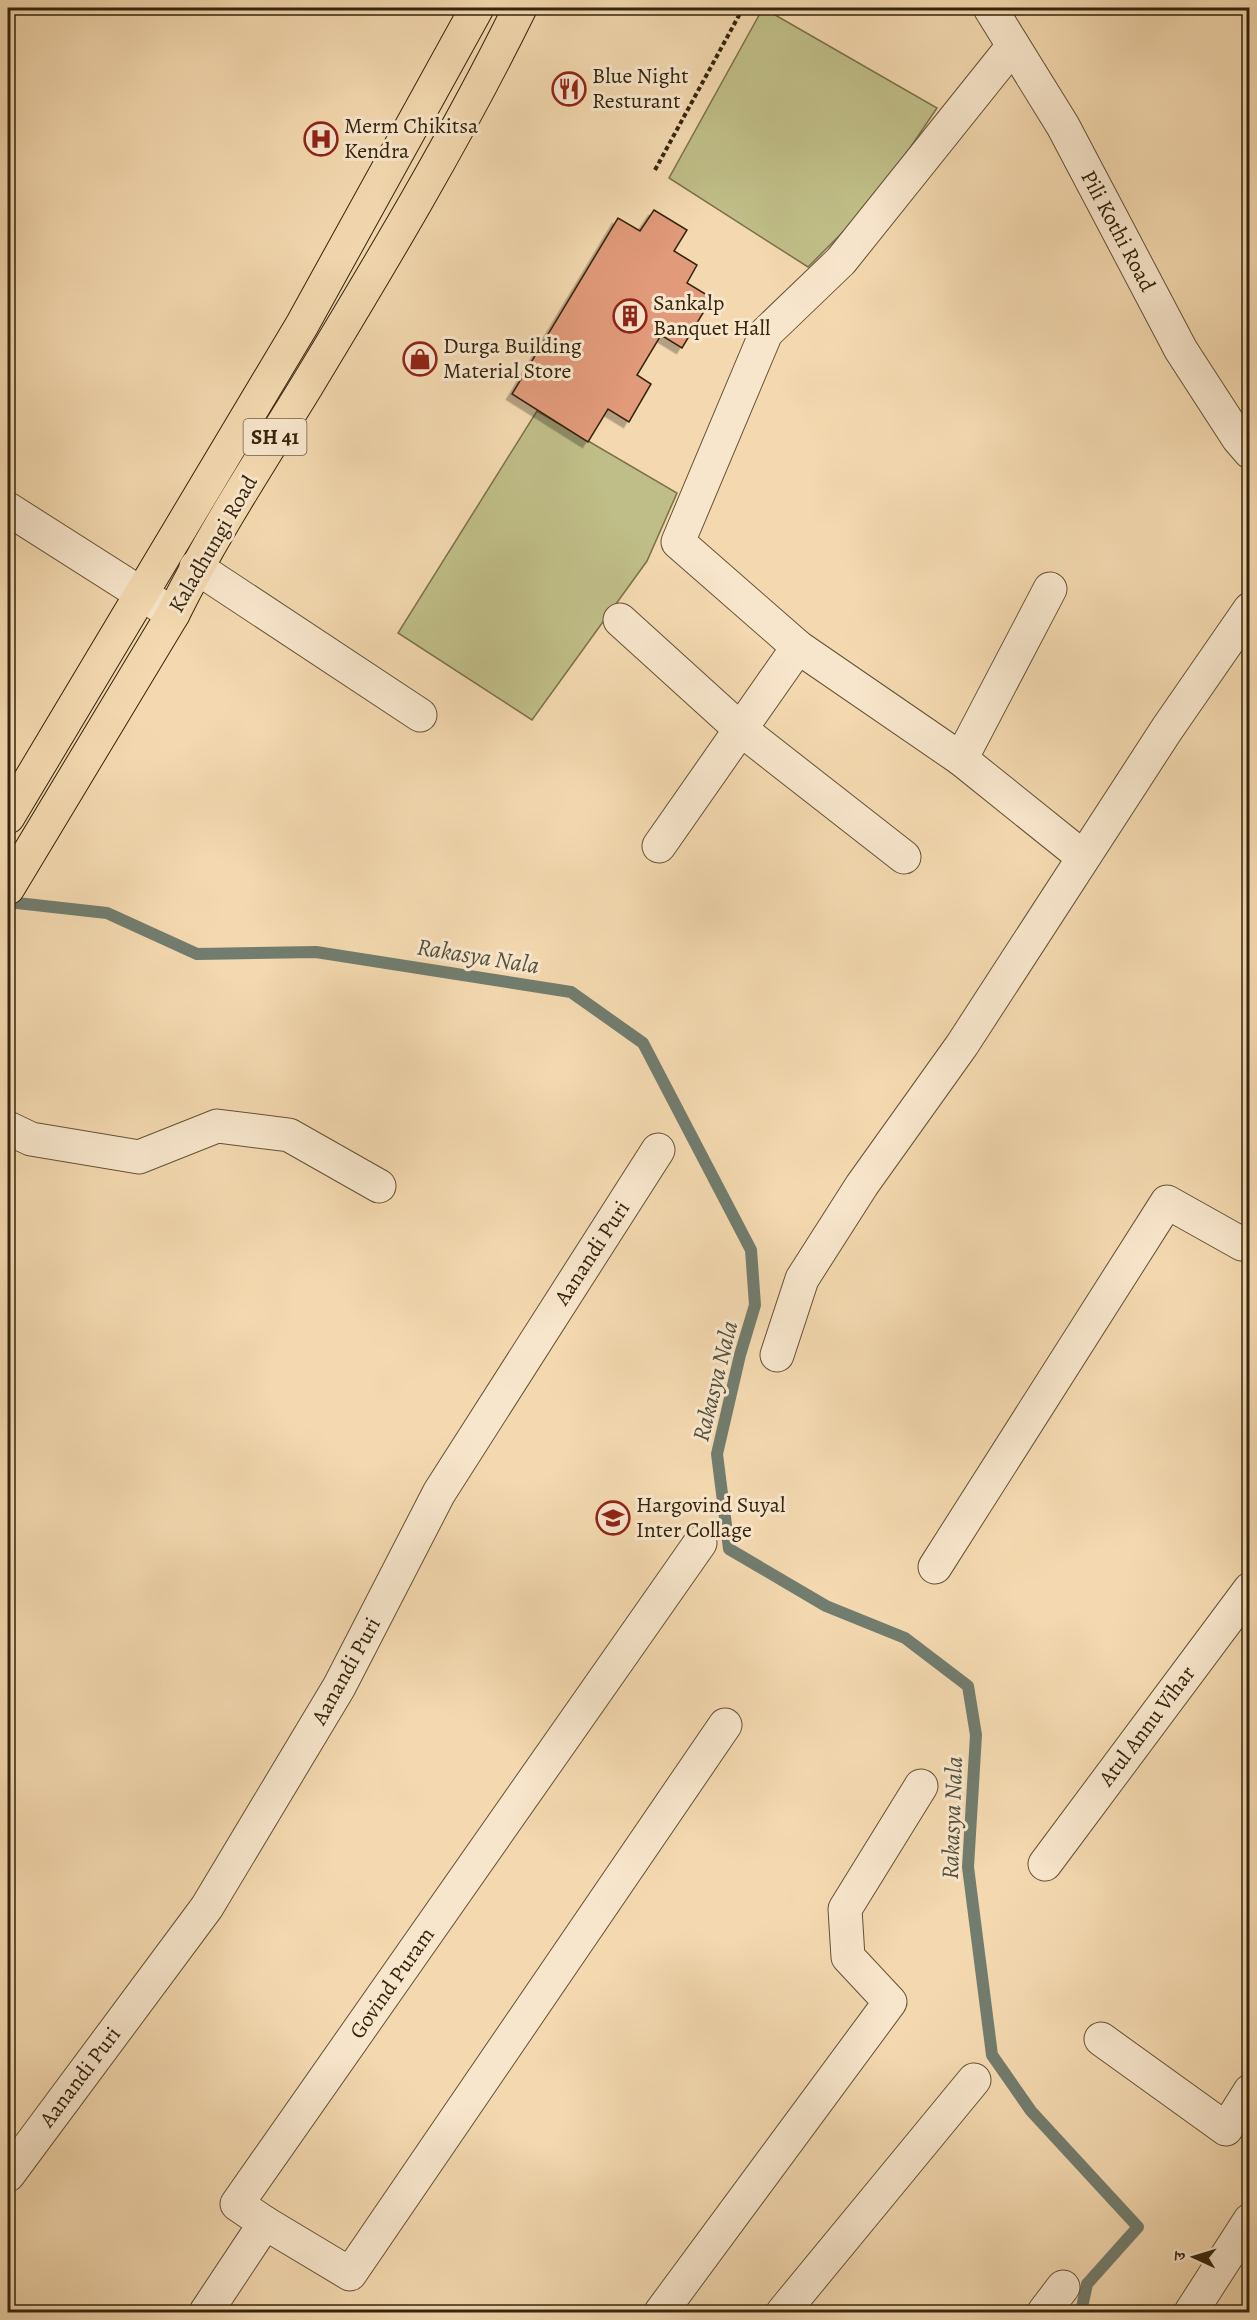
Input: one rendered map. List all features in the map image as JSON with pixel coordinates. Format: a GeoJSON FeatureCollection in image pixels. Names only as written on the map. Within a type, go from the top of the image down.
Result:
{"type":"FeatureCollection","features":[{"type":"Feature","properties":{"kind":"main road","name":"Kaladhungi Road"},"geometry":{"type":"LineString","coordinates":[[8,817],[302,325],[477,8]]}},
{"type":"Feature","properties":{"kind":"main road","name":"Kaladhungi Road"},"geometry":{"type":"LineString","coordinates":[[15,875],[173,614],[196,567],[354,306],[489,70],[520,8]]}},
{"type":"Feature","properties":{"kind":"street","name":"Pili Kothi Road"},"geometry":{"type":"LineString","coordinates":[[990,8],[1063,126],[1181,350],[1246,440]]}},
{"type":"Feature","properties":{"kind":"street"},"geometry":{"type":"LineString","coordinates":[[1013,45],[842,261],[765,333],[678,542],[798,647],[961,759],[1083,857]]}},
{"type":"Feature","properties":{"kind":"street"},"geometry":{"type":"LineString","coordinates":[[8,509],[173,614]]}},
{"type":"Feature","properties":{"kind":"street"},"geometry":{"type":"LineString","coordinates":[[196,567],[420,715]]}},
{"type":"Feature","properties":{"kind":"street"},"geometry":{"type":"LineString","coordinates":[[961,759],[1050,589]]}},
{"type":"Feature","properties":{"kind":"street"},"geometry":{"type":"LineString","coordinates":[[777,1355],[802,1279],[862,1185],[962,1045],[1083,857],[1250,609]]}},
{"type":"Feature","properties":{"kind":"street"},"geometry":{"type":"LineString","coordinates":[[621,620],[739,729],[904,857]]}},
{"type":"Feature","properties":{"kind":"street"},"geometry":{"type":"LineString","coordinates":[[659,846],[798,647]]}},
{"type":"Feature","properties":{"kind":"street"},"geometry":{"type":"LineString","coordinates":[[8,1128],[31,1139],[138,1157],[217,1126],[289,1135],[379,1186]]}},
{"type":"Feature","properties":{"kind":"street","name":"Aanandi Puri"},"geometry":{"type":"LineString","coordinates":[[8,2175],[207,1907],[339,1687],[439,1493],[658,1150]]}},
{"type":"Feature","properties":{"kind":"street"},"geometry":{"type":"LineString","coordinates":[[935,1567],[1167,1202],[1247,1240]]}},
{"type":"Feature","properties":{"kind":"street","name":"Govind Puram"},"geometry":{"type":"LineString","coordinates":[[265,2223],[237,2204],[700,1543]]}},
{"type":"Feature","properties":{"kind":"street","name":"Atul Annu Vihar"},"geometry":{"type":"LineString","coordinates":[[1044,1864],[1250,1589]]}},
{"type":"Feature","properties":{"kind":"street"},"geometry":{"type":"LineString","coordinates":[[206,2313],[265,2223],[350,2274],[725,1725]]}},
{"type":"Feature","properties":{"kind":"street"},"geometry":{"type":"LineString","coordinates":[[661,2313],[890,2002],[848,1957],[846,1909],[921,1786]]}},
{"type":"Feature","properties":{"kind":"street"},"geometry":{"type":"LineString","coordinates":[[1101,2039],[1226,2129],[1246,2105]]}},
{"type":"Feature","properties":{"kind":"street"},"geometry":{"type":"LineString","coordinates":[[783,2313],[974,2080]]}},
{"type":"Feature","properties":{"kind":"street"},"geometry":{"type":"LineString","coordinates":[[1191,2313],[1250,2220]]}},
{"type":"Feature","properties":{"kind":"path"},"geometry":{"type":"LineString","coordinates":[[655,170],[743,8]]}},
{"type":"Feature","properties":{"kind":"shaded area"},"geometry":{"type":"Polygon","coordinates":[[[763,8],[937,108],[874,201],[808,267],[669,178],[763,8]]]}},
{"type":"Feature","properties":{"kind":"shaded area"},"geometry":{"type":"Polygon","coordinates":[[[537,411],[677,493],[647,561],[532,720],[398,633],[537,411]]]}},
{"type":"Feature","properties":{"kind":"building","name":"Sankalp Banquet Hall"},"geometry":{"type":"Polygon","coordinates":[[[654,210],[687,230],[674,251],[697,265],[687,283],[712,298],[682,348],[661,335],[637,375],[651,384],[629,422],[608,409],[588,442],[512,394],[618,218],[640,231],[654,210]]]}},
{"type":"Feature","properties":{"kind":"waterway","name":"Rakasya Nala"},"geometry":{"type":"LineString","coordinates":[[8,902],[107,913],[197,954],[316,952],[571,992],[643,1043],[751,1250],[755,1305],[740,1355],[717,1454],[729,1549],[826,1606],[905,1638],[968,1686],[976,1735],[968,1867],[992,2055],[1031,2111],[1138,2227],[1087,2284],[1081,2312]]}},
{"type":"Feature","properties":{"kind":"place","name":"Blue Night Resturant"},"geometry":{"type":"Point","coordinates":[569,89]}},
{"type":"Feature","properties":{"kind":"place","name":"Merm Chikitsa Kendra"},"geometry":{"type":"Point","coordinates":[321,139]}},
{"type":"Feature","properties":{"kind":"place","name":"Sankalp Banquet Hall"},"geometry":{"type":"Point","coordinates":[630,316]}},
{"type":"Feature","properties":{"kind":"place","name":"Durga Building Material Store"},"geometry":{"type":"Point","coordinates":[420,359]}},
{"type":"Feature","properties":{"kind":"place","name":"Hargovind Suyal Inter Collage"},"geometry":{"type":"Point","coordinates":[613,1518]}}]}
